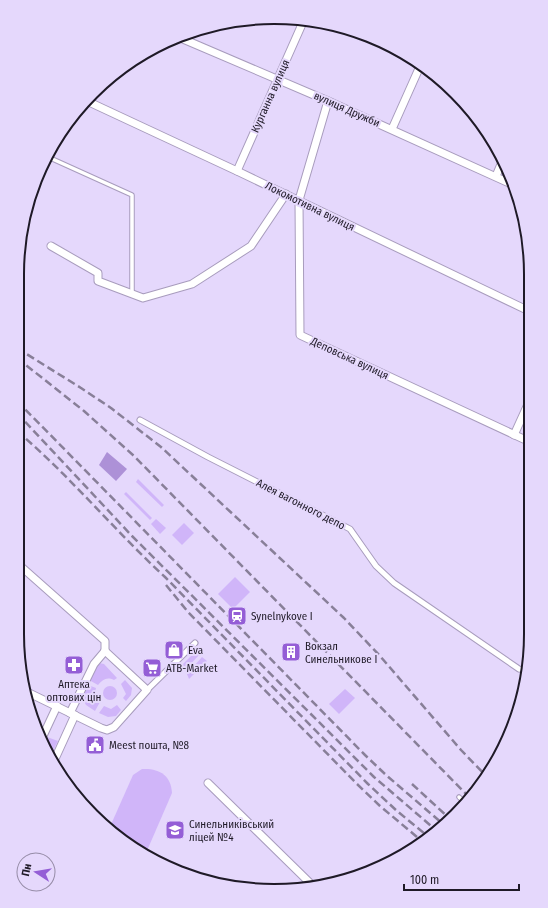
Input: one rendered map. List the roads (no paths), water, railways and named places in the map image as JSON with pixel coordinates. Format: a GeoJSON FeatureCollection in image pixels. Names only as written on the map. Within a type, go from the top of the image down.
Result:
{"type":"FeatureCollection","features":[{"type":"Feature","properties":{"kind":"street","name":"Курганна вулиця"},"geometry":{"type":"LineString","coordinates":[[237,171],[301,26]]}},
{"type":"Feature","properties":{"kind":"street","name":"вулиця Дружби"},"geometry":{"type":"LineString","coordinates":[[186,40],[392,129],[506,182]]}},
{"type":"Feature","properties":{"kind":"street"},"geometry":{"type":"LineString","coordinates":[[392,129],[418,70]]}},
{"type":"Feature","properties":{"kind":"street","name":"Деповська вулиця"},"geometry":{"type":"LineString","coordinates":[[328,101],[299,200],[300,335],[524,439]]}},
{"type":"Feature","properties":{"kind":"street","name":"Локомотивна вулиця"},"geometry":{"type":"LineString","coordinates":[[91,103],[299,200],[524,309]]}},
{"type":"Feature","properties":{"kind":"street"},"geometry":{"type":"LineString","coordinates":[[496,176],[500,167]]}},
{"type":"Feature","properties":{"kind":"street"},"geometry":{"type":"LineString","coordinates":[[51,246],[98,272],[98,281],[143,298],[192,284],[251,246],[286,194]]}},
{"type":"Feature","properties":{"kind":"street"},"geometry":{"type":"LineString","coordinates":[[514,435],[524,414]]}},
{"type":"Feature","properties":{"kind":"street","name":"Алея вагонного депо"},"geometry":{"type":"LineString","coordinates":[[140,420],[208,457],[350,529],[376,566],[394,583],[519,669]]}},
{"type":"Feature","properties":{"kind":"street"},"geometry":{"type":"LineString","coordinates":[[24,569],[105,642],[105,651],[94,664],[56,757]]}},
{"type":"Feature","properties":{"kind":"street"},"geometry":{"type":"LineString","coordinates":[[32,695],[106,730],[114,727],[148,690],[195,643]]}},
{"type":"Feature","properties":{"kind":"street"},"geometry":{"type":"LineString","coordinates":[[105,651],[148,690]]}},
{"type":"Feature","properties":{"kind":"street"},"geometry":{"type":"LineString","coordinates":[[44,733],[57,706]]}},
{"type":"Feature","properties":{"kind":"street"},"geometry":{"type":"LineString","coordinates":[[208,783],[309,882]]}},
{"type":"Feature","properties":{"kind":"lane"},"geometry":{"type":"LineString","coordinates":[[52,159],[132,195],[132,294]]}},
{"type":"Feature","properties":{"kind":"railway"},"geometry":{"type":"LineString","coordinates":[[24,352],[111,408],[161,447],[344,618],[380,656],[461,750],[482,772]]}},
{"type":"Feature","properties":{"kind":"railway"},"geometry":{"type":"LineString","coordinates":[[24,364],[84,411],[134,456],[466,794]]}},
{"type":"Feature","properties":{"kind":"railway"},"geometry":{"type":"LineString","coordinates":[[24,408],[365,755],[440,821]]}},
{"type":"Feature","properties":{"kind":"railway"},"geometry":{"type":"LineString","coordinates":[[24,420],[132,536],[374,777],[432,827]]}},
{"type":"Feature","properties":{"kind":"railway"},"geometry":{"type":"LineString","coordinates":[[24,437],[74,485],[368,784],[424,833]]}},
{"type":"Feature","properties":{"kind":"railway"},"geometry":{"type":"LineString","coordinates":[[166,585],[188,612],[357,784],[380,806],[418,838]]}},
{"type":"Feature","properties":{"kind":"railway"},"geometry":{"type":"LineString","coordinates":[[412,784],[446,815]]}},
{"type":"Feature","properties":{"kind":"place","name":"Synelnykove I"},"geometry":{"type":"Point","coordinates":[237,616]}},
{"type":"Feature","properties":{"kind":"place","name":"Eva"},"geometry":{"type":"Point","coordinates":[174,650]}},
{"type":"Feature","properties":{"kind":"place","name":"Вокзал Синельникове І"},"geometry":{"type":"Point","coordinates":[291,652]}},
{"type":"Feature","properties":{"kind":"place","name":"Аптека оптових цін"},"geometry":{"type":"Point","coordinates":[74,665]}},
{"type":"Feature","properties":{"kind":"place","name":"ATB-Market"},"geometry":{"type":"Point","coordinates":[152,668]}},
{"type":"Feature","properties":{"kind":"place","name":"Meest пошта, №8"},"geometry":{"type":"Point","coordinates":[95,745]}},
{"type":"Feature","properties":{"kind":"place","name":"Синельниківський ліцей №4"},"geometry":{"type":"Point","coordinates":[175,830]}}]}
